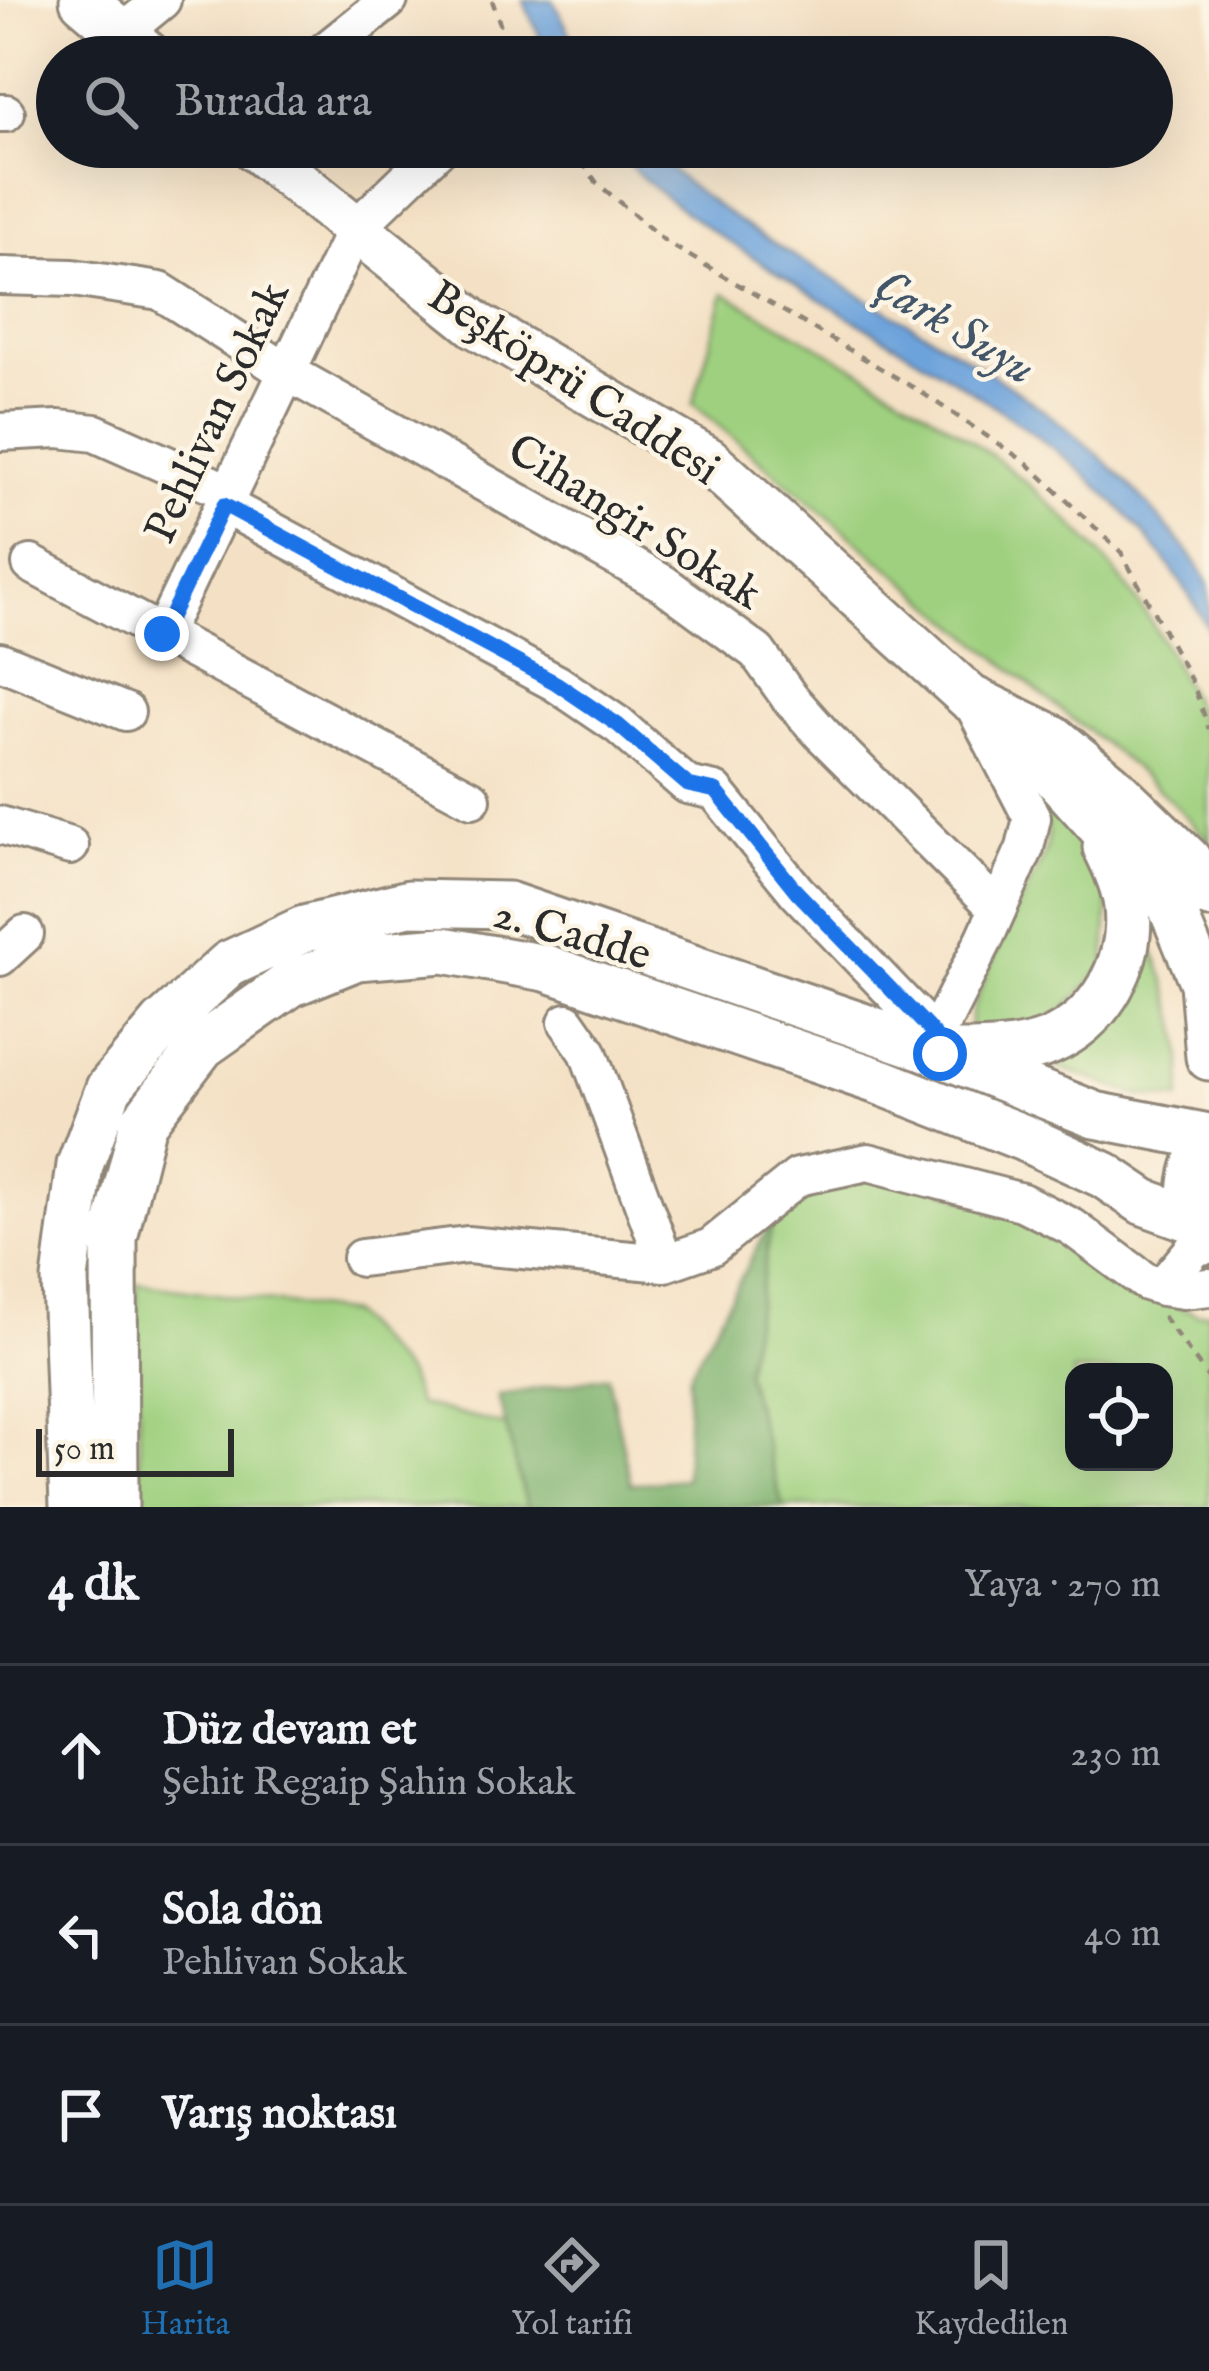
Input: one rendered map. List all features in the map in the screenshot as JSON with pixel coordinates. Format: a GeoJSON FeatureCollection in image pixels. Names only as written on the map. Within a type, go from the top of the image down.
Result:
{"type":"FeatureCollection","features":[{"type":"Feature","properties":{"kind":"main road","name":"Beşköprü Caddesi"},"geometry":{"type":"LineString","coordinates":[[280,168],[476,326],[708,460],[984,706],[1168,902],[1203,983],[1209,1057]]}},
{"type":"Feature","properties":{"kind":"main road","name":"Beşköprü Caddesi"},"geometry":{"type":"LineString","coordinates":[[984,706],[1053,738],[1110,785],[1188,860],[1209,896]]}},
{"type":"Feature","properties":{"kind":"main road"},"geometry":{"type":"LineString","coordinates":[[934,1046],[995,1054],[1048,1042],[1076,1025],[1106,996],[1124,959],[1127,907],[1116,868],[1091,817]]}},
{"type":"Feature","properties":{"kind":"main road","name":"2. Cadde"},"geometry":{"type":"LineString","coordinates":[[73,1507],[65,1280],[80,1165],[109,1088],[163,1024],[229,964],[304,929],[409,903],[508,905],[934,1046],[1095,1115],[1209,1137]]}},
{"type":"Feature","properties":{"kind":"main road","name":"2. Cadde"},"geometry":{"type":"LineString","coordinates":[[115,1507],[114,1238],[143,1123],[202,1046],[290,984],[357,957],[443,950],[546,968],[880,1082],[1024,1138],[1104,1175],[1202,1234]]}},
{"type":"Feature","properties":{"kind":"main road"},"geometry":{"type":"LineString","coordinates":[[1202,1234],[1189,1191],[1195,1162],[1209,1137]]}},
{"type":"Feature","properties":{"kind":"street"},"geometry":{"type":"LineString","coordinates":[[106,19],[162,0]]}},
{"type":"Feature","properties":{"kind":"street"},"geometry":{"type":"LineString","coordinates":[[344,36],[389,0]]}},
{"type":"Feature","properties":{"kind":"street"},"geometry":{"type":"LineString","coordinates":[[355,229],[418,168]]}},
{"type":"Feature","properties":{"kind":"street","name":"Pehlivan Sokak"},"geometry":{"type":"LineString","coordinates":[[162,634],[355,229]]}},
{"type":"Feature","properties":{"kind":"street","name":"Cihangir Sokak"},"geometry":{"type":"LineString","coordinates":[[0,276],[73,278],[160,291],[287,372],[664,584],[758,652],[788,697],[822,734],[998,909]]}},
{"type":"Feature","properties":{"kind":"street"},"geometry":{"type":"LineString","coordinates":[[0,432],[59,429],[94,433],[227,499],[556,683],[618,725],[688,785],[716,791],[797,892],[934,1046],[1025,848],[1032,818],[984,706]]}},
{"type":"Feature","properties":{"kind":"street"},"geometry":{"type":"LineString","coordinates":[[31,564],[472,799]]}},
{"type":"Feature","properties":{"kind":"street"},"geometry":{"type":"LineString","coordinates":[[0,661],[126,712]]}},
{"type":"Feature","properties":{"kind":"street"},"geometry":{"type":"LineString","coordinates":[[0,825],[70,847]]}},
{"type":"Feature","properties":{"kind":"street"},"geometry":{"type":"LineString","coordinates":[[567,1022],[588,1052],[665,1263]]}},
{"type":"Feature","properties":{"kind":"street"},"geometry":{"type":"LineString","coordinates":[[362,1258],[467,1245],[665,1263],[711,1247],[798,1178],[868,1162],[1022,1202],[1072,1227],[1154,1284],[1183,1290],[1209,1287]]}},
{"type":"Feature","properties":{"kind":"street"},"geometry":{"type":"LineString","coordinates":[[1154,1284],[1202,1234]]}},
{"type":"Feature","properties":{"kind":"path"},"geometry":{"type":"LineString","coordinates":[[492,0],[504,36]]}},
{"type":"Feature","properties":{"kind":"path"},"geometry":{"type":"LineString","coordinates":[[586,168],[597,183],[666,242],[922,392],[1027,463],[1121,552],[1193,684],[1209,729]]}},
{"type":"Feature","properties":{"kind":"path"},"geometry":{"type":"LineString","coordinates":[[1154,1284],[1169,1329],[1209,1379]]}},
{"type":"Feature","properties":{"kind":"green space"},"geometry":{"type":"Polygon","coordinates":[[[724,293],[853,366],[979,446],[1090,543],[1137,600],[1199,717],[1209,750],[1209,842],[1145,778],[693,404],[724,293]]]}},
{"type":"Feature","properties":{"kind":"green space"},"geometry":{"type":"Polygon","coordinates":[[[1040,798],[1096,859],[1109,883],[1105,968],[1038,1034],[969,1032],[972,1010],[993,959],[1045,854],[1049,833],[1040,798]]]}},
{"type":"Feature","properties":{"kind":"green space"},"geometry":{"type":"Polygon","coordinates":[[[1150,943],[1176,1019],[1182,1060],[1180,1099],[1136,1095],[1055,1066],[1090,1042],[1117,1015],[1137,983],[1150,943]]]}},
{"type":"Feature","properties":{"kind":"green space"},"geometry":{"type":"Polygon","coordinates":[[[903,1175],[1035,1224],[1132,1288],[1198,1314],[1209,1312],[1209,1507],[783,1507],[745,1371],[773,1218],[821,1191],[903,1175]]]}},
{"type":"Feature","properties":{"kind":"green space"},"geometry":{"type":"Polygon","coordinates":[[[773,1218],[745,1371],[783,1507],[527,1507],[498,1396],[608,1376],[631,1484],[685,1479],[689,1375],[773,1218]]]}},
{"type":"Feature","properties":{"kind":"green space"},"geometry":{"type":"Polygon","coordinates":[[[137,1283],[349,1313],[408,1376],[418,1404],[506,1426],[527,1507],[140,1507],[137,1283]]]}},
{"type":"Feature","properties":{"kind":"water"},"geometry":{"type":"Polygon","coordinates":[[[523,0],[553,0],[571,36],[539,36],[523,0]]]}},
{"type":"Feature","properties":{"kind":"water"},"geometry":{"type":"Polygon","coordinates":[[[633,168],[669,168],[750,229],[945,344],[1060,422],[1129,484],[1194,559],[1208,585],[1209,631],[1170,566],[1121,509],[1066,459],[942,372],[694,218],[633,168]]]}},
{"type":"Feature","properties":{"kind":"route"},"geometry":{"type":"LineString","coordinates":[[162,634],[224,505],[556,683],[618,725],[688,785],[716,791],[797,892],[934,1034],[928,1049],[940,1054]]}},
{"type":"Feature","properties":{"kind":"water label","name":"Çark Suyu"},"geometry":{"type":"Point","coordinates":[956,325]}}]}
